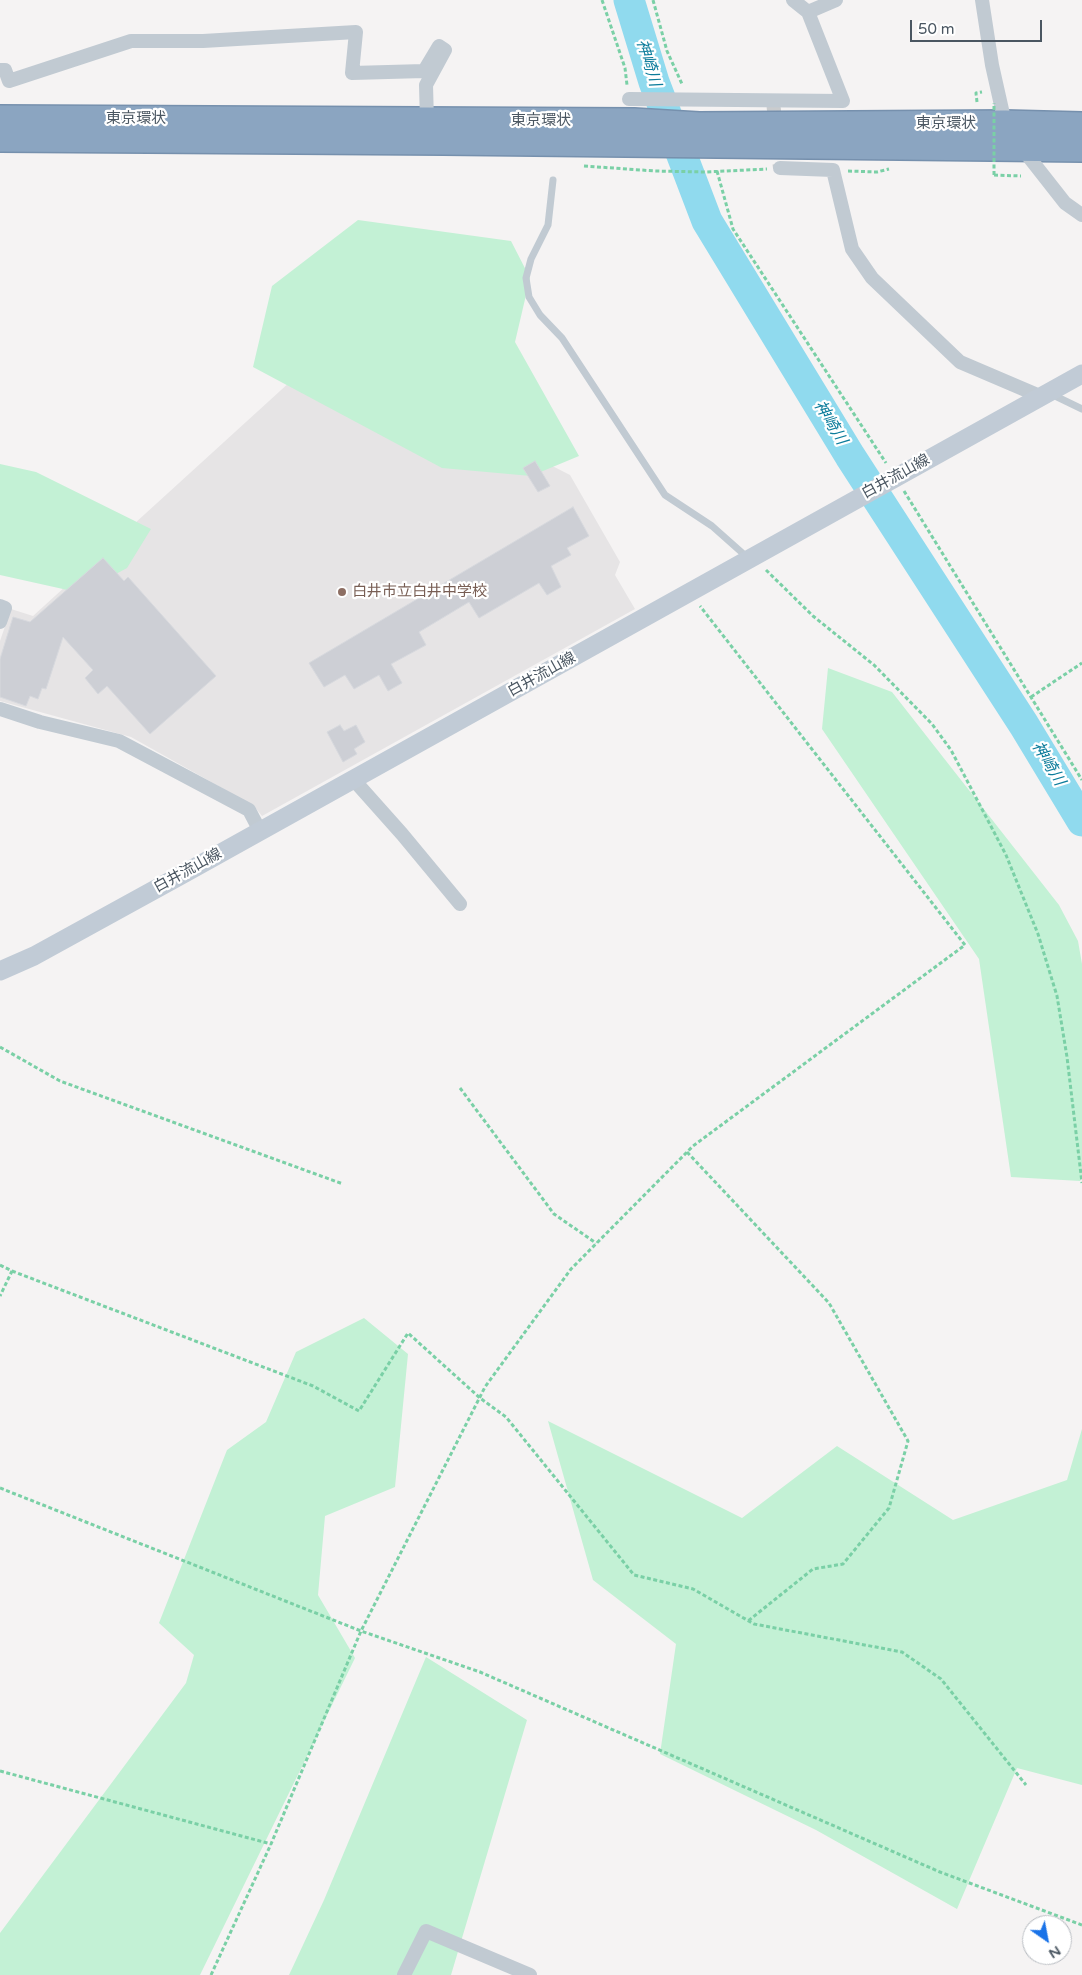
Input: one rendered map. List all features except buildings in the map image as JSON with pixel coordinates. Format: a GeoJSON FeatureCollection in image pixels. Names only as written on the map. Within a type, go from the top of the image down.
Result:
{"type":"FeatureCollection","features":[{"type":"Feature","properties":{"kind":"highway","name":"東京環状"},"geometry":{"type":"LineString","coordinates":[[701,135],[1000,113],[1082,125]]}},
{"type":"Feature","properties":{"kind":"highway","name":"東京環状"},"geometry":{"type":"LineString","coordinates":[[0,118],[635,121],[701,135],[1022,149],[1082,149]]}},
{"type":"Feature","properties":{"kind":"highway","name":"東京環状"},"geometry":{"type":"LineString","coordinates":[[0,139],[635,121]]}},
{"type":"Feature","properties":{"kind":"main road","name":"白井流山線"},"geometry":{"type":"LineString","coordinates":[[0,971],[34,956],[1082,374]]}},
{"type":"Feature","properties":{"kind":"street"},"geometry":{"type":"LineString","coordinates":[[635,121],[689,99],[843,101],[808,12],[792,0]]}},
{"type":"Feature","properties":{"kind":"street"},"geometry":{"type":"LineString","coordinates":[[808,12],[836,0]]}},
{"type":"Feature","properties":{"kind":"street"},"geometry":{"type":"LineString","coordinates":[[982,0],[1000,113],[1022,149],[1065,202],[1082,215]]}},
{"type":"Feature","properties":{"kind":"street"},"geometry":{"type":"LineString","coordinates":[[0,70],[5,70],[9,81],[131,41],[203,41],[356,32],[352,73],[424,71],[439,46],[445,50],[426,85],[427,121]]}},
{"type":"Feature","properties":{"kind":"street"},"geometry":{"type":"LineString","coordinates":[[780,168],[833,170],[852,249],[872,278],[960,362],[1045,395]]}},
{"type":"Feature","properties":{"kind":"street"},"geometry":{"type":"LineString","coordinates":[[0,606],[5,608],[0,622]]}},
{"type":"Feature","properties":{"kind":"street"},"geometry":{"type":"LineString","coordinates":[[0,709],[40,722],[118,741],[248,810],[260,831]]}},
{"type":"Feature","properties":{"kind":"street"},"geometry":{"type":"LineString","coordinates":[[353,779],[460,904]]}},
{"type":"Feature","properties":{"kind":"street"},"geometry":{"type":"LineString","coordinates":[[404,1975],[426,1931],[530,1975]]}},
{"type":"Feature","properties":{"kind":"lane"},"geometry":{"type":"LineString","coordinates":[[553,180],[548,225],[531,259],[526,278],[529,297],[540,315],[562,338],[666,495],[712,526],[751,558]]}},
{"type":"Feature","properties":{"kind":"lane"},"geometry":{"type":"LineString","coordinates":[[1045,395],[1082,409]]}},
{"type":"Feature","properties":{"kind":"path"},"geometry":{"type":"LineString","coordinates":[[602,0],[625,68],[635,121]]}},
{"type":"Feature","properties":{"kind":"path"},"geometry":{"type":"LineString","coordinates":[[653,0],[667,51],[689,99]]}},
{"type":"Feature","properties":{"kind":"path"},"geometry":{"type":"LineString","coordinates":[[1000,113],[994,175],[1021,176]]}},
{"type":"Feature","properties":{"kind":"path"},"geometry":{"type":"LineString","coordinates":[[655,171],[706,172],[780,168]]}},
{"type":"Feature","properties":{"kind":"path"},"geometry":{"type":"LineString","coordinates":[[751,558],[813,616],[874,665],[932,724],[951,750],[1001,846],[1038,934],[1057,996],[1067,1057],[1082,1183]]}},
{"type":"Feature","properties":{"kind":"path"},"geometry":{"type":"LineString","coordinates":[[211,1975],[270,1844],[361,1631],[485,1387],[571,1269],[687,1152],[965,945],[689,592]]}},
{"type":"Feature","properties":{"kind":"path"},"geometry":{"type":"LineString","coordinates":[[1031,697],[1082,663]]}},
{"type":"Feature","properties":{"kind":"path"},"geometry":{"type":"LineString","coordinates":[[0,1047],[60,1081],[343,1184]]}},
{"type":"Feature","properties":{"kind":"path"},"geometry":{"type":"LineString","coordinates":[[460,1088],[554,1214],[596,1243]]}},
{"type":"Feature","properties":{"kind":"path"},"geometry":{"type":"LineString","coordinates":[[687,1152],[829,1304],[908,1441],[889,1508],[843,1564],[813,1569],[748,1621]]}},
{"type":"Feature","properties":{"kind":"path"},"geometry":{"type":"LineString","coordinates":[[0,1265],[313,1386],[359,1411],[408,1333],[480,1398],[506,1417],[634,1575],[693,1589],[754,1624],[902,1652],[941,1679],[1026,1785]]}},
{"type":"Feature","properties":{"kind":"path"},"geometry":{"type":"LineString","coordinates":[[0,1296],[12,1271]]}},
{"type":"Feature","properties":{"kind":"path"},"geometry":{"type":"LineString","coordinates":[[0,1488],[361,1631],[480,1672],[940,1872],[1082,1925]]}},
{"type":"Feature","properties":{"kind":"path"},"geometry":{"type":"LineString","coordinates":[[0,1771],[270,1844]]}},
{"type":"Feature","properties":{"kind":"shaded area","name":"白井市立白井中学校"},"geometry":{"type":"Polygon","coordinates":[[[325,350],[570,475],[620,562],[615,575],[635,609],[262,816],[254,806],[131,737],[0,701],[0,641],[11,609],[33,616],[325,350]]]}},
{"type":"Feature","properties":{"kind":"green space"},"geometry":{"type":"Polygon","coordinates":[[[358,220],[511,241],[530,278],[515,342],[579,456],[531,476],[442,468],[253,367],[272,286],[358,220]]]}},
{"type":"Feature","properties":{"kind":"green space"},"geometry":{"type":"Polygon","coordinates":[[[0,464],[36,472],[151,529],[127,568],[81,593],[0,575],[0,464]]]}},
{"type":"Feature","properties":{"kind":"green space"},"geometry":{"type":"Polygon","coordinates":[[[828,668],[892,692],[1059,905],[1078,941],[1082,964],[1082,1178],[1080,1181],[1011,1177],[979,959],[822,729],[828,668]]]}},
{"type":"Feature","properties":{"kind":"green space"},"geometry":{"type":"Polygon","coordinates":[[[364,1318],[408,1354],[395,1487],[325,1516],[318,1595],[355,1658],[200,1975],[0,1975],[0,1933],[186,1683],[194,1655],[159,1623],[227,1450],[266,1422],[296,1352],[364,1318]]]}},
{"type":"Feature","properties":{"kind":"green space"},"geometry":{"type":"Polygon","coordinates":[[[548,1421],[742,1518],[837,1446],[953,1520],[1067,1480],[1082,1429],[1082,1785],[1017,1768],[957,1909],[816,1830],[660,1754],[676,1644],[593,1580],[548,1421]]]}},
{"type":"Feature","properties":{"kind":"green space"},"geometry":{"type":"Polygon","coordinates":[[[426,1657],[527,1720],[451,1975],[289,1975],[324,1900],[426,1657]]]}},
{"type":"Feature","properties":{"kind":"waterway","name":"神崎川"},"geometry":{"type":"LineString","coordinates":[[629,0],[654,82],[707,221],[850,456],[1024,725],[1082,821]]}},
{"type":"Feature","properties":{"kind":"tunnel"},"geometry":{"type":"LineString","coordinates":[[773,101],[780,168]]}},
{"type":"Feature","properties":{"kind":"place","name":"白井市立白井中学校"},"geometry":{"type":"Point","coordinates":[342,592]}}]}
